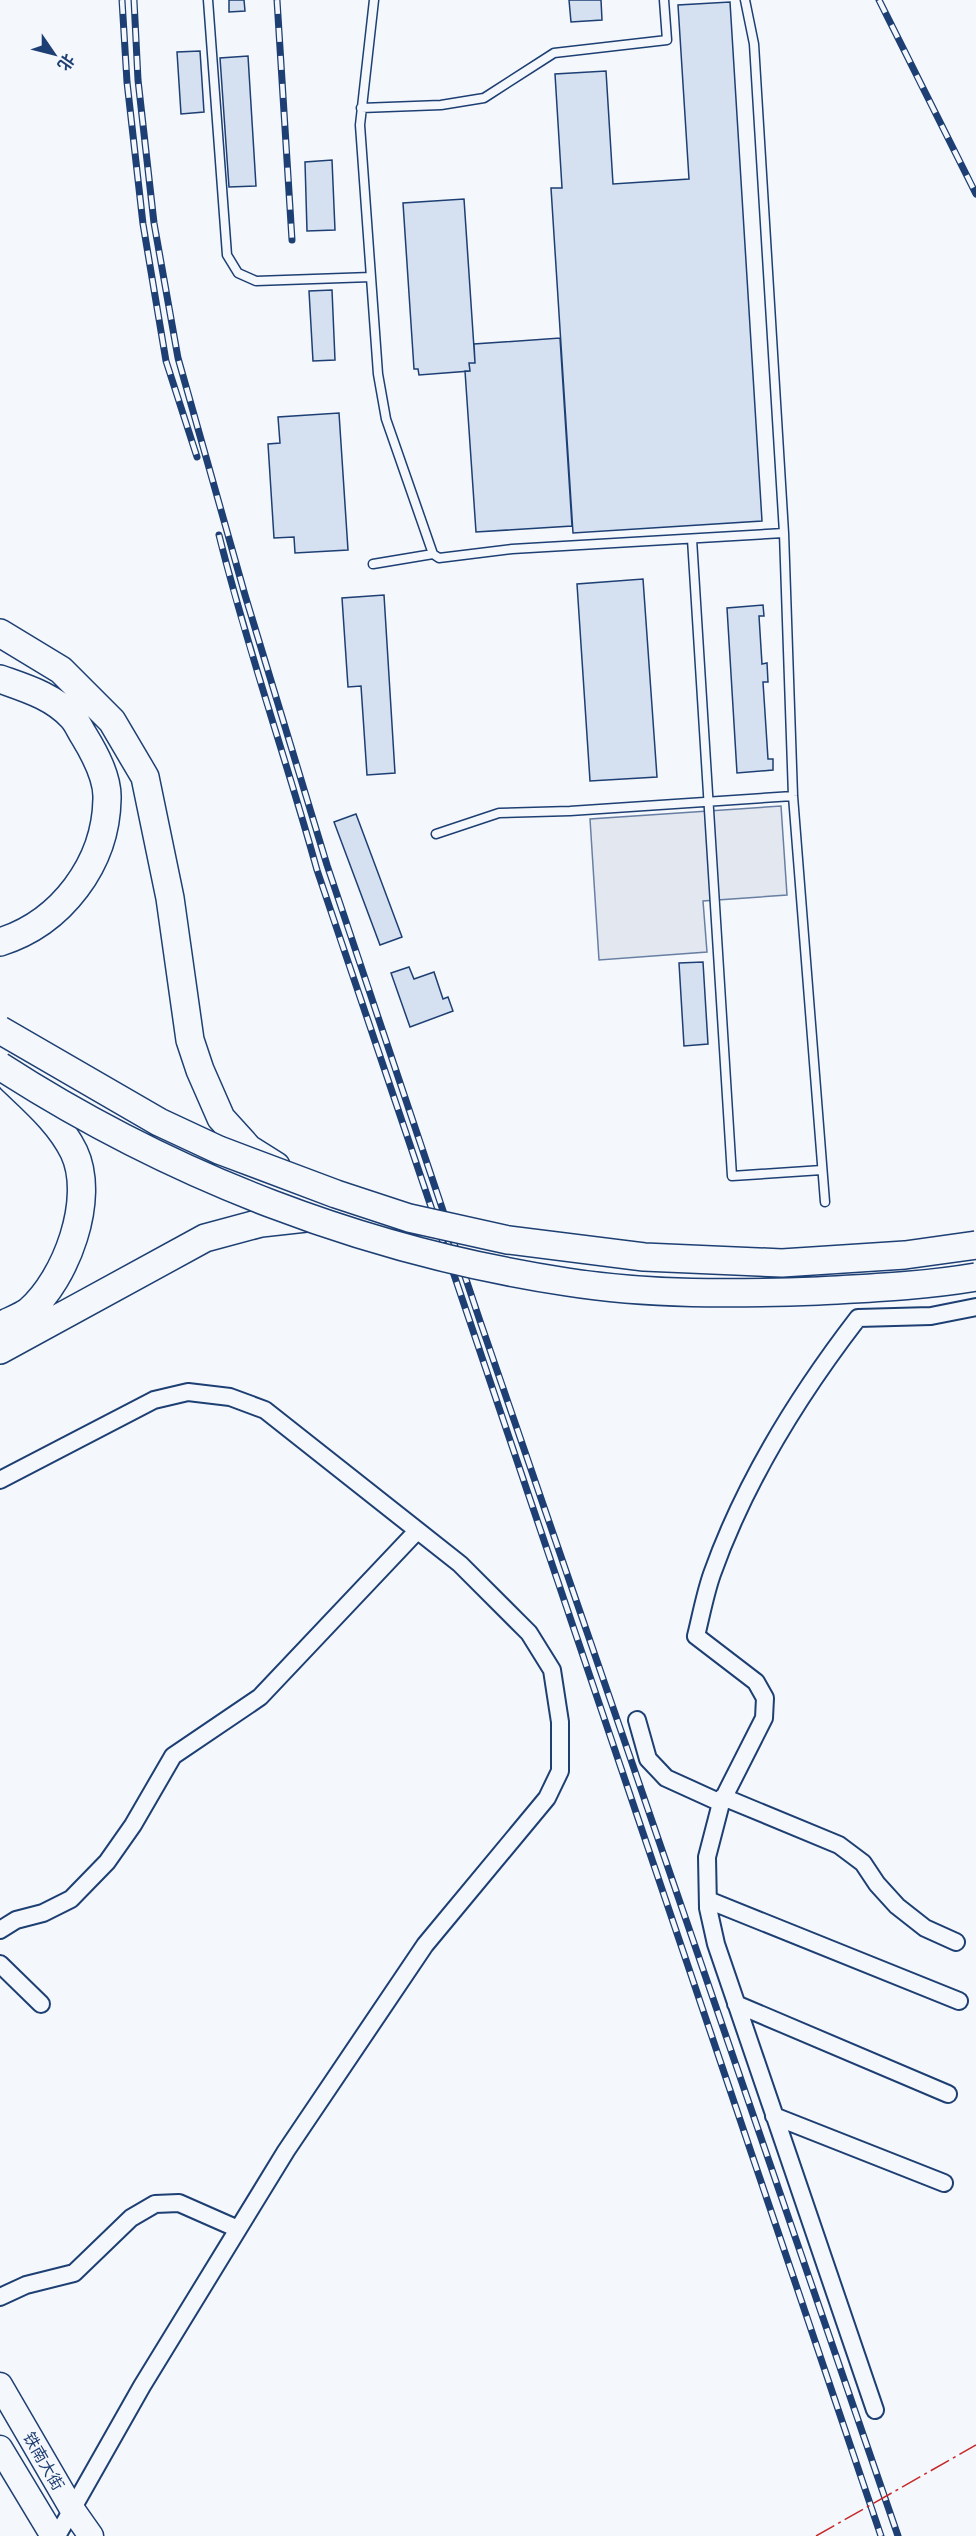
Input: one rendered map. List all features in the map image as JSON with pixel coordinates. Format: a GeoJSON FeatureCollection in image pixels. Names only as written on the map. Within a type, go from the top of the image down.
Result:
{"type":"FeatureCollection","features":[{"type":"Feature","properties":{"kind":"main road"},"geometry":{"type":"LineString","coordinates":[[0,633],[61,670],[112,721],[145,777],[168,886],[190,1040],[200,1070],[221,1118],[249,1149],[294,1178]]}},
{"type":"Feature","properties":{"kind":"main road"},"geometry":{"type":"LineString","coordinates":[[0,679],[41,693],[72,717],[97,757],[108,797],[102,837],[89,868],[71,896],[46,920],[22,935],[0,942]]}},
{"type":"Feature","properties":{"kind":"main road"},"geometry":{"type":"LineString","coordinates":[[0,1030],[159,1122],[219,1150],[409,1218],[497,1238],[644,1257],[782,1263],[905,1255],[976,1245]]}},
{"type":"Feature","properties":{"kind":"main road"},"geometry":{"type":"LineString","coordinates":[[0,1067],[141,1148],[200,1176],[306,1218],[406,1248],[511,1272],[569,1282],[626,1288],[752,1293],[920,1286],[976,1277]]}},
{"type":"Feature","properties":{"kind":"main road"},"geometry":{"type":"LineString","coordinates":[[0,1067],[56,1124],[75,1153],[82,1194],[74,1242],[56,1278],[28,1312],[0,1326]]}},
{"type":"Feature","properties":{"kind":"main road"},"geometry":{"type":"LineString","coordinates":[[0,1350],[205,1238],[261,1222],[306,1218]]}},
{"type":"Feature","properties":{"kind":"main road","name":"铁南大街"},"geometry":{"type":"LineString","coordinates":[[0,2385],[72,2509],[92,2536]]}},
{"type":"Feature","properties":{"kind":"main road","name":"铁南大街"},"geometry":{"type":"LineString","coordinates":[[0,2448],[55,2536]]}},
{"type":"Feature","properties":{"kind":"street"},"geometry":{"type":"LineString","coordinates":[[875,2410],[716,1944],[708,1900],[706,1857],[722,1800],[764,1718],[765,1698],[756,1682],[696,1636],[711,1575],[779,1430],[811,1379],[858,1318],[931,1316],[976,1307]]}},
{"type":"Feature","properties":{"kind":"street"},"geometry":{"type":"LineString","coordinates":[[0,1480],[3,1476],[154,1400],[188,1392],[230,1397],[265,1410],[460,1564],[529,1633],[552,1670],[560,1722],[560,1771],[547,1798],[425,1945],[286,2151],[142,2386],[55,2536]]}},
{"type":"Feature","properties":{"kind":"street"},"geometry":{"type":"LineString","coordinates":[[0,1930],[16,1920],[43,1913],[71,1899],[107,1862],[133,1825],[173,1756],[260,1697],[417,1531]]}},
{"type":"Feature","properties":{"kind":"street"},"geometry":{"type":"LineString","coordinates":[[637,1720],[648,1759],[666,1778],[839,1845],[863,1863],[876,1884],[897,1906],[925,1928],[956,1942]]}},
{"type":"Feature","properties":{"kind":"street"},"geometry":{"type":"LineString","coordinates":[[708,1900],[959,2001]]}},
{"type":"Feature","properties":{"kind":"street"},"geometry":{"type":"LineString","coordinates":[[0,1964],[41,2004]]}},
{"type":"Feature","properties":{"kind":"street"},"geometry":{"type":"LineString","coordinates":[[736,2004],[948,2094]]}},
{"type":"Feature","properties":{"kind":"street"},"geometry":{"type":"LineString","coordinates":[[774,2116],[944,2183]]}},
{"type":"Feature","properties":{"kind":"street"},"geometry":{"type":"LineString","coordinates":[[0,2297],[26,2285],[74,2272],[131,2218],[155,2204],[179,2203],[238,2229]]}},
{"type":"Feature","properties":{"kind":"lane"},"geometry":{"type":"LineString","coordinates":[[208,0],[227,255],[238,273],[256,281],[371,277]]}},
{"type":"Feature","properties":{"kind":"lane"},"geometry":{"type":"LineString","coordinates":[[374,0],[360,125],[378,374],[386,419],[433,554],[439,558],[512,549],[784,533]]}},
{"type":"Feature","properties":{"kind":"lane"},"geometry":{"type":"LineString","coordinates":[[362,108],[441,105],[483,98],[554,53],[667,39],[664,0]]}},
{"type":"Feature","properties":{"kind":"lane"},"geometry":{"type":"LineString","coordinates":[[745,0],[754,44],[784,533],[794,796],[825,1202]]}},
{"type":"Feature","properties":{"kind":"lane"},"geometry":{"type":"LineString","coordinates":[[692,538],[732,1176],[822,1170]]}},
{"type":"Feature","properties":{"kind":"lane"},"geometry":{"type":"LineString","coordinates":[[373,564],[433,554]]}},
{"type":"Feature","properties":{"kind":"lane"},"geometry":{"type":"LineString","coordinates":[[436,834],[499,813],[570,811],[794,796]]}},
{"type":"Feature","properties":{"kind":"shaded area"},"geometry":{"type":"Polygon","coordinates":[[[781,806],[787,895],[703,901],[707,952],[599,960],[590,819],[781,806]]]}},
{"type":"Feature","properties":{"kind":"building"},"geometry":{"type":"Polygon","coordinates":[[[229,0],[244,0],[245,11],[229,12],[229,0]]]}},
{"type":"Feature","properties":{"kind":"building"},"geometry":{"type":"Polygon","coordinates":[[[569,0],[601,0],[602,20],[571,22],[569,0]]]}},
{"type":"Feature","properties":{"kind":"building"},"geometry":{"type":"Polygon","coordinates":[[[730,2],[762,521],[573,533],[551,188],[562,188],[555,74],[606,71],[613,184],[689,179],[678,5],[730,2]]]}},
{"type":"Feature","properties":{"kind":"building"},"geometry":{"type":"Polygon","coordinates":[[[200,51],[204,112],[181,114],[177,52],[200,51]]]}},
{"type":"Feature","properties":{"kind":"building"},"geometry":{"type":"Polygon","coordinates":[[[248,56],[256,186],[229,187],[220,58],[248,56]]]}},
{"type":"Feature","properties":{"kind":"building"},"geometry":{"type":"Polygon","coordinates":[[[332,160],[335,230],[307,231],[305,162],[332,160]]]}},
{"type":"Feature","properties":{"kind":"building"},"geometry":{"type":"Polygon","coordinates":[[[464,199],[475,363],[469,363],[470,371],[419,375],[418,369],[414,369],[403,203],[464,199]]]}},
{"type":"Feature","properties":{"kind":"building"},"geometry":{"type":"Polygon","coordinates":[[[332,290],[335,360],[313,361],[309,291],[332,290]]]}},
{"type":"Feature","properties":{"kind":"building"},"geometry":{"type":"Polygon","coordinates":[[[560,338],[572,526],[476,532],[465,371],[470,371],[469,363],[475,363],[474,344],[560,338]]]}},
{"type":"Feature","properties":{"kind":"building"},"geometry":{"type":"Polygon","coordinates":[[[339,413],[348,550],[295,553],[294,537],[274,538],[268,444],[280,443],[278,417],[339,413]]]}},
{"type":"Feature","properties":{"kind":"building"},"geometry":{"type":"Polygon","coordinates":[[[643,579],[657,777],[590,781],[577,584],[643,579]]]}},
{"type":"Feature","properties":{"kind":"building"},"geometry":{"type":"Polygon","coordinates":[[[384,595],[395,773],[367,775],[361,686],[348,687],[342,598],[384,595]]]}},
{"type":"Feature","properties":{"kind":"building"},"geometry":{"type":"Polygon","coordinates":[[[763,605],[764,616],[759,616],[762,664],[767,663],[768,682],[763,682],[768,759],[773,759],[773,770],[737,773],[727,608],[763,605]]]}},
{"type":"Feature","properties":{"kind":"building"},"geometry":{"type":"Polygon","coordinates":[[[356,814],[402,937],[380,945],[334,822],[356,814]]]}},
{"type":"Feature","properties":{"kind":"building"},"geometry":{"type":"Polygon","coordinates":[[[703,962],[708,1044],[684,1046],[679,963],[703,962]]]}},
{"type":"Feature","properties":{"kind":"building"},"geometry":{"type":"Polygon","coordinates":[[[409,967],[414,979],[434,972],[443,999],[448,997],[453,1011],[410,1027],[391,973],[409,967]]]}},
{"type":"Feature","properties":{"kind":"railway"},"geometry":{"type":"LineString","coordinates":[[122,0],[127,82],[143,224],[166,361],[197,457]]}},
{"type":"Feature","properties":{"kind":"railway"},"geometry":{"type":"LineString","coordinates":[[134,0],[138,80],[154,223],[178,358],[245,595],[327,865],[480,1321],[898,2536]]}},
{"type":"Feature","properties":{"kind":"railway"},"geometry":{"type":"LineString","coordinates":[[277,0],[292,240]]}},
{"type":"Feature","properties":{"kind":"railway"},"geometry":{"type":"LineString","coordinates":[[879,0],[976,194]]}},
{"type":"Feature","properties":{"kind":"railway"},"geometry":{"type":"LineString","coordinates":[[219,535],[317,870],[881,2536]]}},
{"type":"Feature","properties":{"kind":"power"},"geometry":{"type":"LineString","coordinates":[[816,2536],[976,2445]]}}]}
